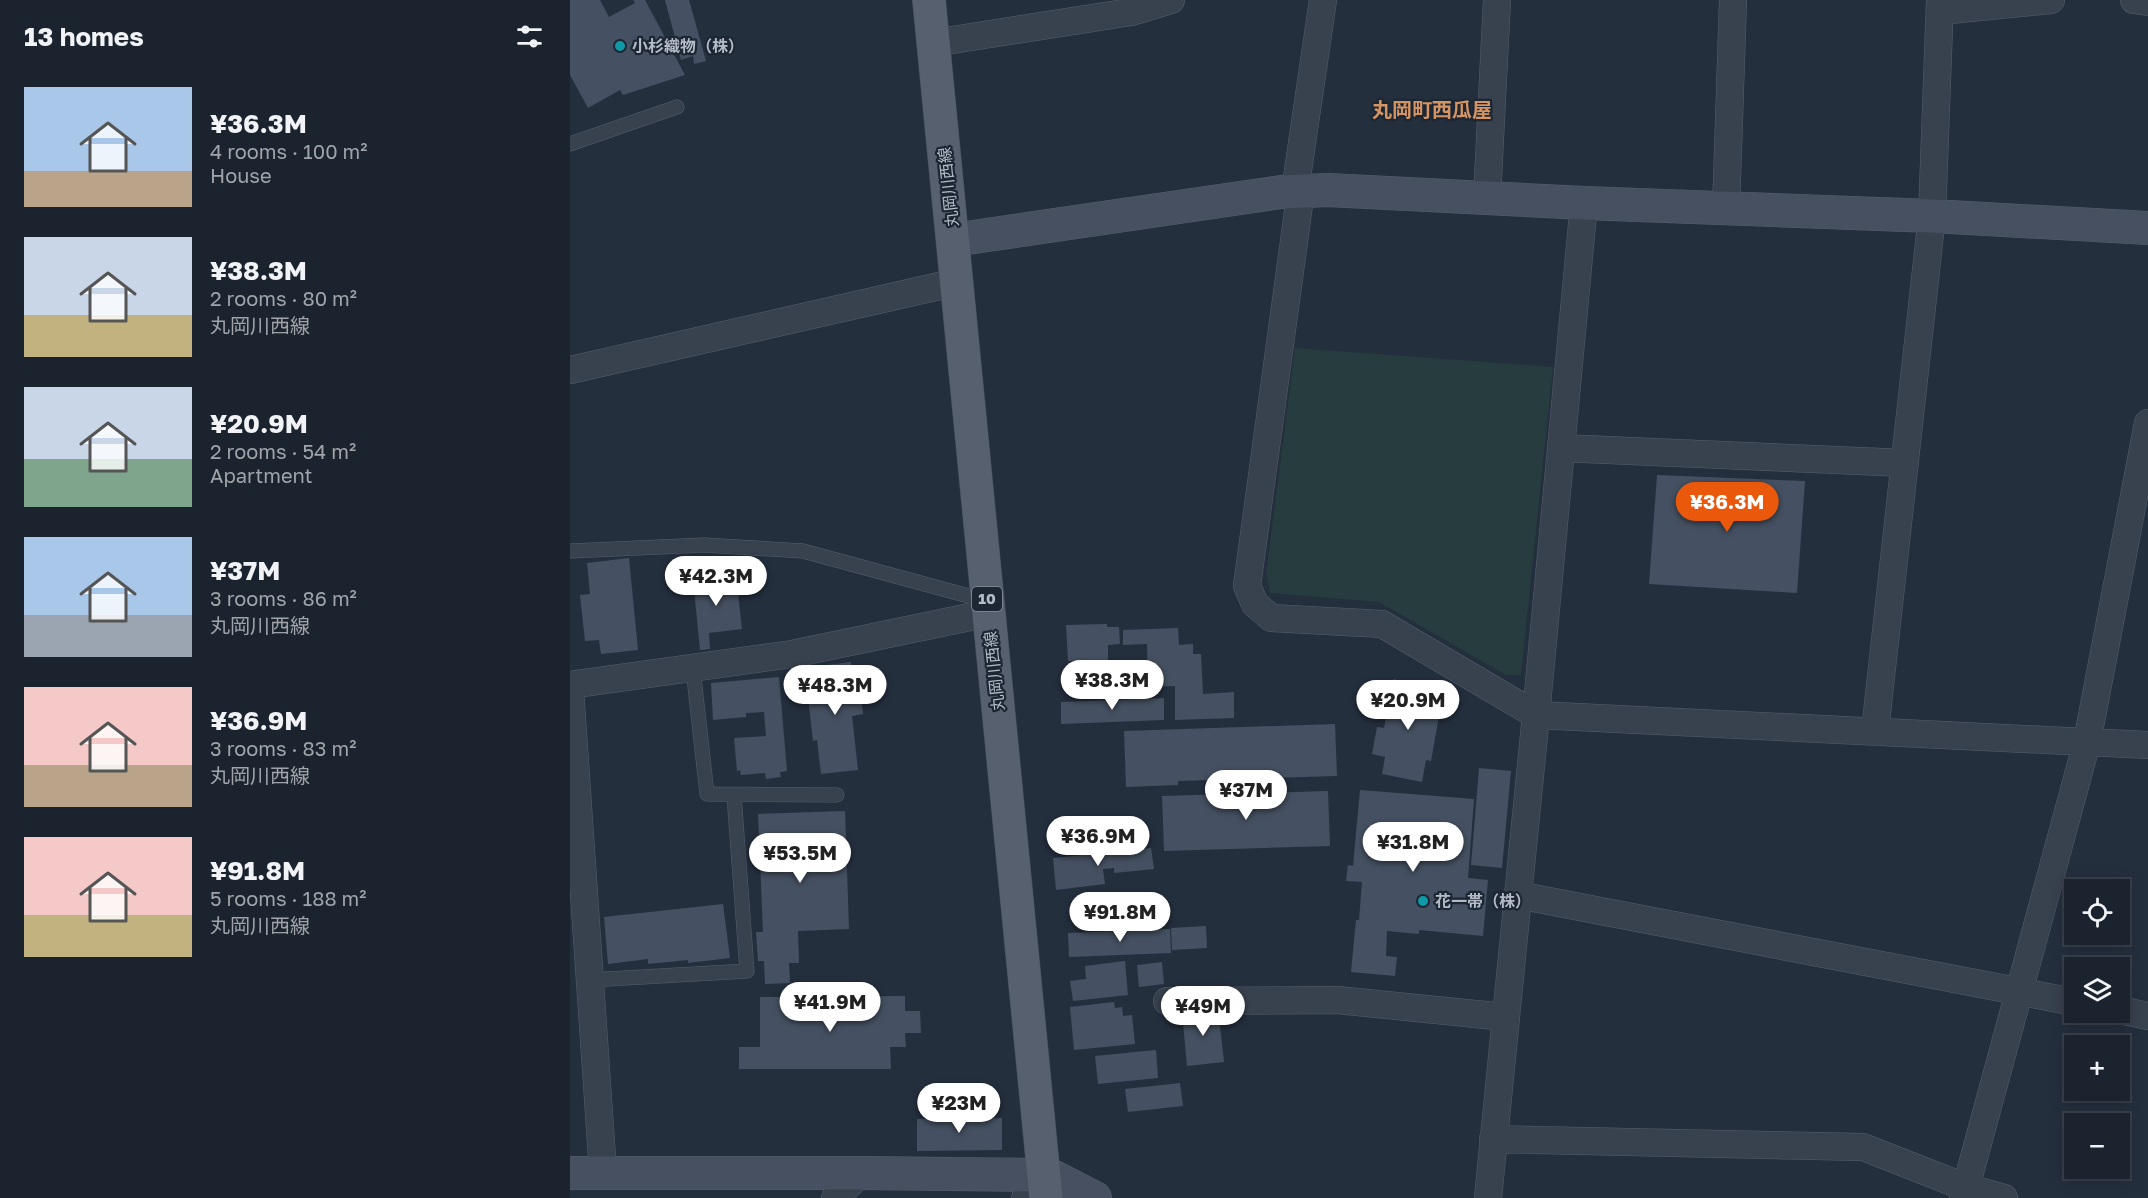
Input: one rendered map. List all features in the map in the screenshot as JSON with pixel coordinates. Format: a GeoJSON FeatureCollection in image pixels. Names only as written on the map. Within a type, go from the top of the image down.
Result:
{"type":"FeatureCollection","features":[{"type":"Feature","properties":{"kind":"main road","name":"丸岡川西線"},"geometry":{"type":"LineString","coordinates":[[929,0],[988,607],[1038,1190]]}},
{"type":"Feature","properties":{"kind":"street"},"geometry":{"type":"LineString","coordinates":[[933,43],[1131,12],[1171,0]]}},
{"type":"Feature","properties":{"kind":"street"},"geometry":{"type":"LineString","coordinates":[[1323,0],[1247,586],[1255,604],[1271,618],[1382,624],[1536,715],[2148,745]]}},
{"type":"Feature","properties":{"kind":"street"},"geometry":{"type":"LineString","coordinates":[[1487,198],[1497,0]]}},
{"type":"Feature","properties":{"kind":"street"},"geometry":{"type":"LineString","coordinates":[[1726,209],[1733,0]]}},
{"type":"Feature","properties":{"kind":"street"},"geometry":{"type":"LineString","coordinates":[[1875,731],[1932,216],[1940,5],[2051,0]]}},
{"type":"Feature","properties":{"kind":"street"},"geometry":{"type":"LineString","coordinates":[[2134,0],[2148,2]]}},
{"type":"Feature","properties":{"kind":"street"},"geometry":{"type":"LineString","coordinates":[[953,240],[1298,191],[1328,189],[1584,203],[1932,216],[2148,228]]}},
{"type":"Feature","properties":{"kind":"street"},"geometry":{"type":"LineString","coordinates":[[1488,1198],[1584,203]]}},
{"type":"Feature","properties":{"kind":"street"},"geometry":{"type":"LineString","coordinates":[[570,370],[957,282]]}},
{"type":"Feature","properties":{"kind":"street"},"geometry":{"type":"LineString","coordinates":[[1964,1193],[2086,742],[2148,423]]}},
{"type":"Feature","properties":{"kind":"street"},"geometry":{"type":"LineString","coordinates":[[1561,448],[1905,463]]}},
{"type":"Feature","properties":{"kind":"street"},"geometry":{"type":"LineString","coordinates":[[603,1172],[570,687],[792,654],[988,607]]}},
{"type":"Feature","properties":{"kind":"street"},"geometry":{"type":"LineString","coordinates":[[1517,895],[2064,1000]]}},
{"type":"Feature","properties":{"kind":"street"},"geometry":{"type":"LineString","coordinates":[[1167,1001],[1337,1000],[1505,1017]]}},
{"type":"Feature","properties":{"kind":"street"},"geometry":{"type":"LineString","coordinates":[[2130,1012],[2148,1016]]}},
{"type":"Feature","properties":{"kind":"street"},"geometry":{"type":"LineString","coordinates":[[1493,1139],[1863,1147],[1964,1193],[2004,1198]]}},
{"type":"Feature","properties":{"kind":"street"},"geometry":{"type":"LineString","coordinates":[[570,1173],[861,1173],[1038,1190],[1054,1177],[1095,1198]]}},
{"type":"Feature","properties":{"kind":"street"},"geometry":{"type":"LineString","coordinates":[[836,1198],[861,1173]]}},
{"type":"Feature","properties":{"kind":"lane"},"geometry":{"type":"LineString","coordinates":[[570,144],[677,107]]}},
{"type":"Feature","properties":{"kind":"lane"},"geometry":{"type":"LineString","coordinates":[[570,551],[704,545],[803,551],[988,607]]}},
{"type":"Feature","properties":{"kind":"lane"},"geometry":{"type":"LineString","coordinates":[[693,669],[707,794],[837,795]]}},
{"type":"Feature","properties":{"kind":"lane"},"geometry":{"type":"LineString","coordinates":[[590,980],[747,971],[734,795]]}},
{"type":"Feature","properties":{"kind":"green space"},"geometry":{"type":"Polygon","coordinates":[[[1295,348],[1553,367],[1521,675],[1506,675],[1379,602],[1270,593],[1266,574],[1295,348]]]}},
{"type":"Feature","properties":{"kind":"building","name":"小杉織物（株）"},"geometry":{"type":"Polygon","coordinates":[[[570,0],[600,0],[609,17],[635,3],[633,0],[645,0],[685,75],[623,95],[620,90],[588,108],[570,75],[570,0]]]}},
{"type":"Feature","properties":{"kind":"building"},"geometry":{"type":"Polygon","coordinates":[[[665,0],[689,0],[706,61],[694,64],[693,56],[681,60],[665,0]]]}},
{"type":"Feature","properties":{"kind":"building"},"geometry":{"type":"Polygon","coordinates":[[[1657,475],[1805,481],[1797,593],[1649,584],[1657,475]]]}},
{"type":"Feature","properties":{"kind":"building"},"geometry":{"type":"Polygon","coordinates":[[[629,558],[638,650],[601,654],[599,640],[585,641],[580,595],[590,594],[587,563],[629,558]]]}},
{"type":"Feature","properties":{"kind":"building"},"geometry":{"type":"Polygon","coordinates":[[[736,575],[742,629],[709,633],[710,649],[700,650],[693,579],[736,575]]]}},
{"type":"Feature","properties":{"kind":"building"},"geometry":{"type":"Polygon","coordinates":[[[1107,624],[1107,627],[1119,627],[1120,644],[1108,645],[1108,660],[1068,661],[1066,625],[1107,624]]]}},
{"type":"Feature","properties":{"kind":"building"},"geometry":{"type":"Polygon","coordinates":[[[1178,628],[1179,645],[1193,644],[1193,654],[1201,654],[1203,694],[1234,692],[1234,718],[1175,720],[1175,686],[1148,687],[1147,644],[1123,645],[1123,630],[1178,628]]]}},
{"type":"Feature","properties":{"kind":"building"},"geometry":{"type":"Polygon","coordinates":[[[851,662],[853,679],[859,679],[863,714],[852,716],[858,770],[821,774],[817,740],[813,741],[806,679],[819,678],[818,666],[851,662]]]}},
{"type":"Feature","properties":{"kind":"building"},"geometry":{"type":"Polygon","coordinates":[[[1114,666],[1133,666],[1134,689],[1115,689],[1114,666]]]}},
{"type":"Feature","properties":{"kind":"building"},"geometry":{"type":"Polygon","coordinates":[[[779,677],[787,771],[780,772],[781,777],[766,779],[765,773],[741,775],[740,770],[737,771],[734,738],[766,736],[764,712],[746,713],[746,717],[713,720],[711,683],[779,677]]]}},
{"type":"Feature","properties":{"kind":"building"},"geometry":{"type":"Polygon","coordinates":[[[1393,679],[1434,687],[1432,704],[1441,705],[1431,761],[1426,760],[1422,782],[1382,774],[1385,757],[1372,754],[1377,727],[1384,728],[1393,679]]]}},
{"type":"Feature","properties":{"kind":"building"},"geometry":{"type":"Polygon","coordinates":[[[1164,698],[1164,720],[1061,724],[1061,702],[1164,698]]]}},
{"type":"Feature","properties":{"kind":"building"},"geometry":{"type":"Polygon","coordinates":[[[1335,724],[1337,776],[1178,781],[1178,785],[1126,787],[1124,731],[1335,724]]]}},
{"type":"Feature","properties":{"kind":"building"},"geometry":{"type":"Polygon","coordinates":[[[1479,768],[1511,771],[1502,868],[1471,865],[1479,768]]]}},
{"type":"Feature","properties":{"kind":"building","name":"花一帯（株）"},"geometry":{"type":"Polygon","coordinates":[[[1360,790],[1474,799],[1468,878],[1488,880],[1483,936],[1419,930],[1419,934],[1387,931],[1386,956],[1397,957],[1395,976],[1351,972],[1362,882],[1346,881],[1348,865],[1353,866],[1360,790]]]}},
{"type":"Feature","properties":{"kind":"building"},"geometry":{"type":"Polygon","coordinates":[[[1328,791],[1330,846],[1164,851],[1162,796],[1328,791]]]}},
{"type":"Feature","properties":{"kind":"building"},"geometry":{"type":"Polygon","coordinates":[[[845,811],[849,929],[798,931],[799,963],[789,963],[790,983],[765,984],[764,961],[758,961],[756,932],[763,932],[758,814],[845,811]]]}},
{"type":"Feature","properties":{"kind":"building"},"geometry":{"type":"Polygon","coordinates":[[[1151,848],[1154,869],[1114,873],[1114,868],[1103,869],[1105,884],[1056,890],[1053,858],[1151,848]]]}},
{"type":"Feature","properties":{"kind":"building"},"geometry":{"type":"Polygon","coordinates":[[[723,904],[730,958],[688,963],[688,960],[648,964],[648,959],[608,964],[604,917],[723,904]]]}},
{"type":"Feature","properties":{"kind":"building"},"geometry":{"type":"Polygon","coordinates":[[[1206,926],[1207,948],[1172,950],[1171,928],[1206,926]]]}},
{"type":"Feature","properties":{"kind":"building"},"geometry":{"type":"Polygon","coordinates":[[[1170,929],[1171,953],[1069,957],[1068,933],[1170,929]]]}},
{"type":"Feature","properties":{"kind":"building"},"geometry":{"type":"Polygon","coordinates":[[[1125,961],[1128,995],[1073,1001],[1070,981],[1086,979],[1085,966],[1125,961]]]}},
{"type":"Feature","properties":{"kind":"building"},"geometry":{"type":"Polygon","coordinates":[[[1162,962],[1164,984],[1139,987],[1137,965],[1162,962]]]}},
{"type":"Feature","properties":{"kind":"building"},"geometry":{"type":"Polygon","coordinates":[[[905,996],[905,1011],[920,1011],[921,1033],[905,1033],[906,1047],[890,1047],[891,1069],[739,1069],[739,1047],[760,1047],[760,997],[905,996]]]}},
{"type":"Feature","properties":{"kind":"building"},"geometry":{"type":"Polygon","coordinates":[[[1114,1002],[1115,1008],[1122,1007],[1123,1016],[1132,1015],[1135,1044],[1074,1050],[1070,1007],[1114,1002]]]}},
{"type":"Feature","properties":{"kind":"building"},"geometry":{"type":"Polygon","coordinates":[[[1218,1008],[1224,1062],[1187,1066],[1182,1012],[1218,1008]]]}},
{"type":"Feature","properties":{"kind":"building"},"geometry":{"type":"Polygon","coordinates":[[[1156,1050],[1158,1078],[1098,1084],[1095,1056],[1156,1050]]]}},
{"type":"Feature","properties":{"kind":"building"},"geometry":{"type":"Polygon","coordinates":[[[1180,1083],[1183,1106],[1128,1112],[1125,1089],[1180,1083]]]}},
{"type":"Feature","properties":{"kind":"building"},"geometry":{"type":"Polygon","coordinates":[[[1002,1118],[1002,1150],[917,1151],[917,1119],[1002,1118]]]}},
{"type":"Feature","properties":{"kind":"place","name":"小杉織物（株）"},"geometry":{"type":"Point","coordinates":[620,46]}},
{"type":"Feature","properties":{"kind":"place","name":"花一帯（株）"},"geometry":{"type":"Point","coordinates":[1423,901]}},
{"type":"Feature","properties":{"kind":"district","name":"丸岡町西瓜屋"},"geometry":{"type":"Point","coordinates":[1432,110]}}]}
